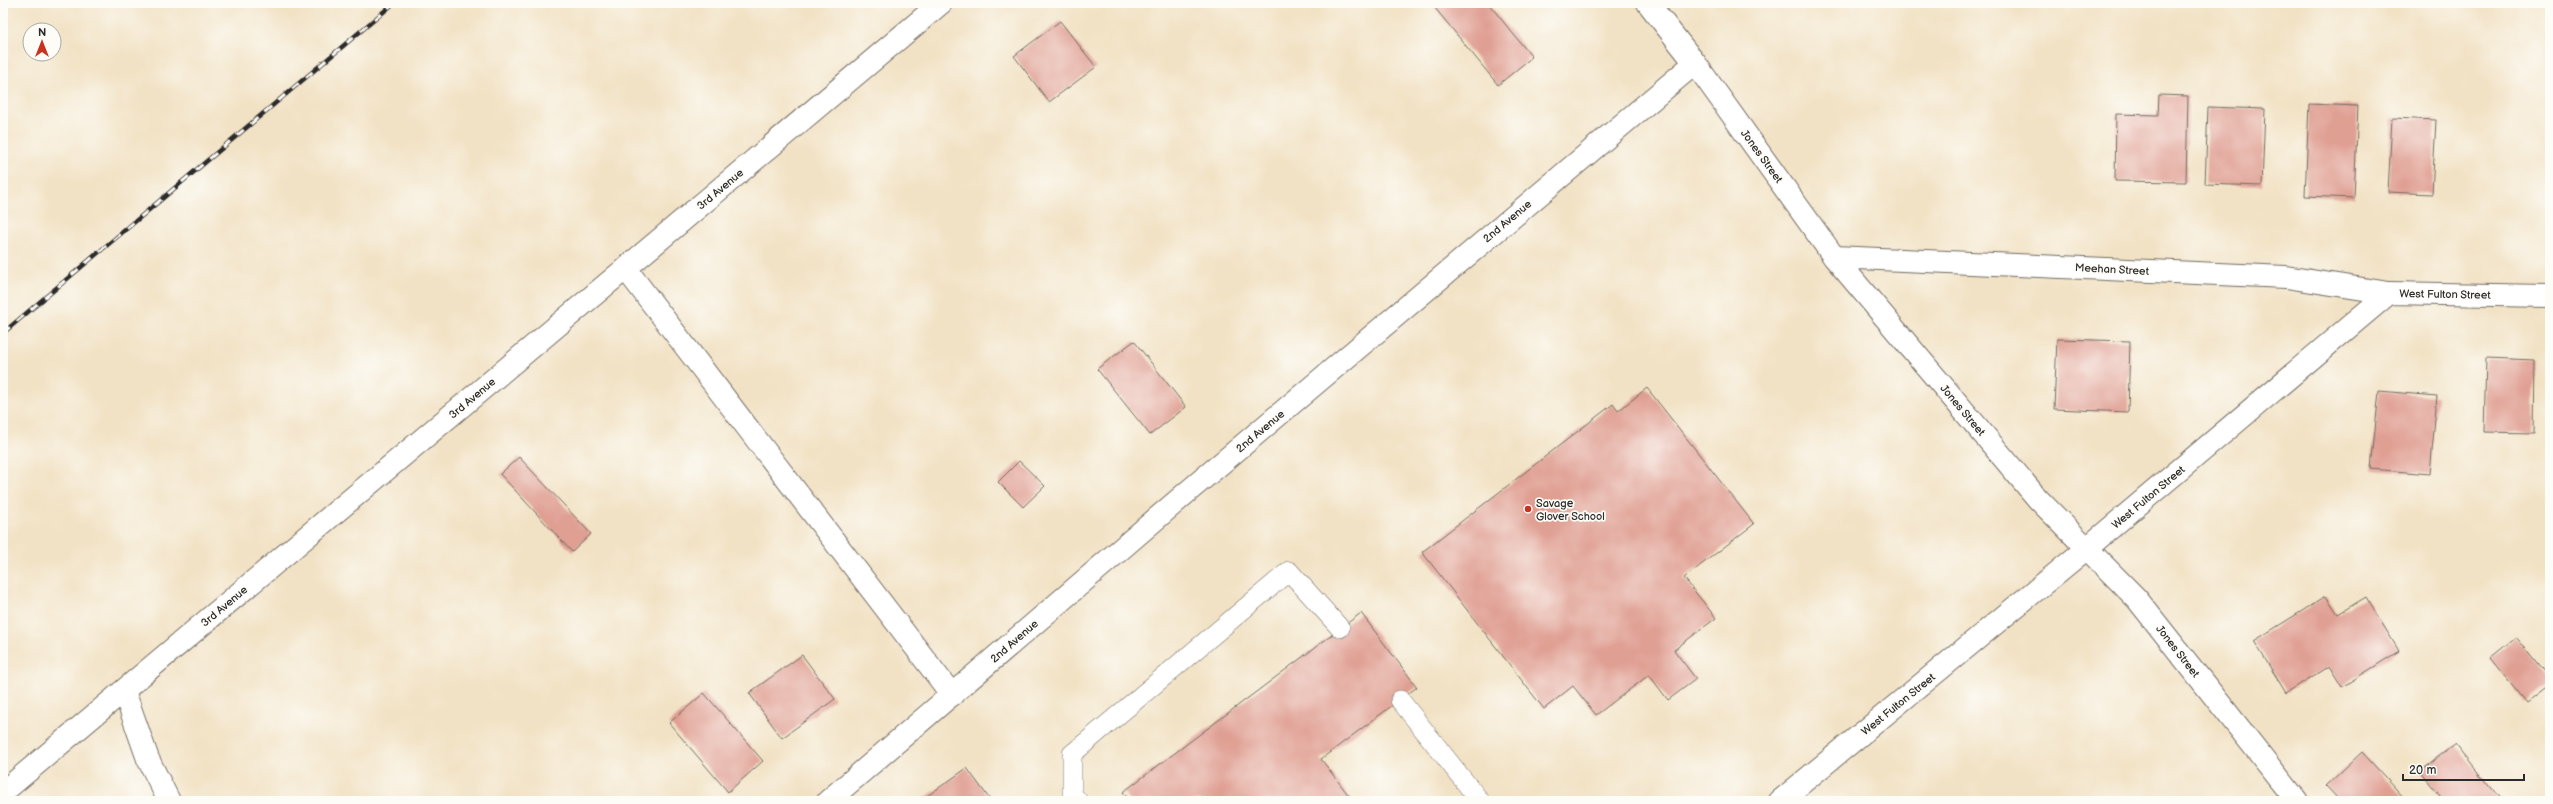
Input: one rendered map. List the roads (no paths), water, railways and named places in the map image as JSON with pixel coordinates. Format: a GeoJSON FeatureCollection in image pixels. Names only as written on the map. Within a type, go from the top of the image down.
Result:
{"type":"FeatureCollection","features":[{"type":"Feature","properties":{"kind":"street","name":"3rd Avenue"},"geometry":{"type":"LineString","coordinates":[[3,792],[941,3]]}},
{"type":"Feature","properties":{"kind":"street","name":"Jones Street"},"geometry":{"type":"LineString","coordinates":[[1648,3],[1694,63],[1834,257],[2038,499],[2136,599],[2297,801]]}},
{"type":"Feature","properties":{"kind":"street","name":"2nd Avenue"},"geometry":{"type":"LineString","coordinates":[[828,801],[1185,494],[1694,63]]}},
{"type":"Feature","properties":{"kind":"street","name":"Meehan Street"},"geometry":{"type":"LineString","coordinates":[[1834,257],[2286,277],[2389,293]]}},
{"type":"Feature","properties":{"kind":"street"},"geometry":{"type":"LineString","coordinates":[[626,269],[952,695]]}},
{"type":"Feature","properties":{"kind":"street","name":"West Fulton Street"},"geometry":{"type":"LineString","coordinates":[[1780,801],[2087,548],[2389,293],[2550,296]]}},
{"type":"Feature","properties":{"kind":"street"},"geometry":{"type":"LineString","coordinates":[[124,691],[148,759],[169,801]]}},
{"type":"Feature","properties":{"kind":"lane"},"geometry":{"type":"LineString","coordinates":[[1071,799],[1072,754],[1290,570],[1340,628]]}},
{"type":"Feature","properties":{"kind":"lane"},"geometry":{"type":"LineString","coordinates":[[1400,700],[1480,801]]}},
{"type":"Feature","properties":{"kind":"railway"},"geometry":{"type":"LineString","coordinates":[[3,333],[394,3]]}},
{"type":"Feature","properties":{"kind":"place","name":"Savage Glover School"},"geometry":{"type":"Point","coordinates":[1528,509]}}]}
